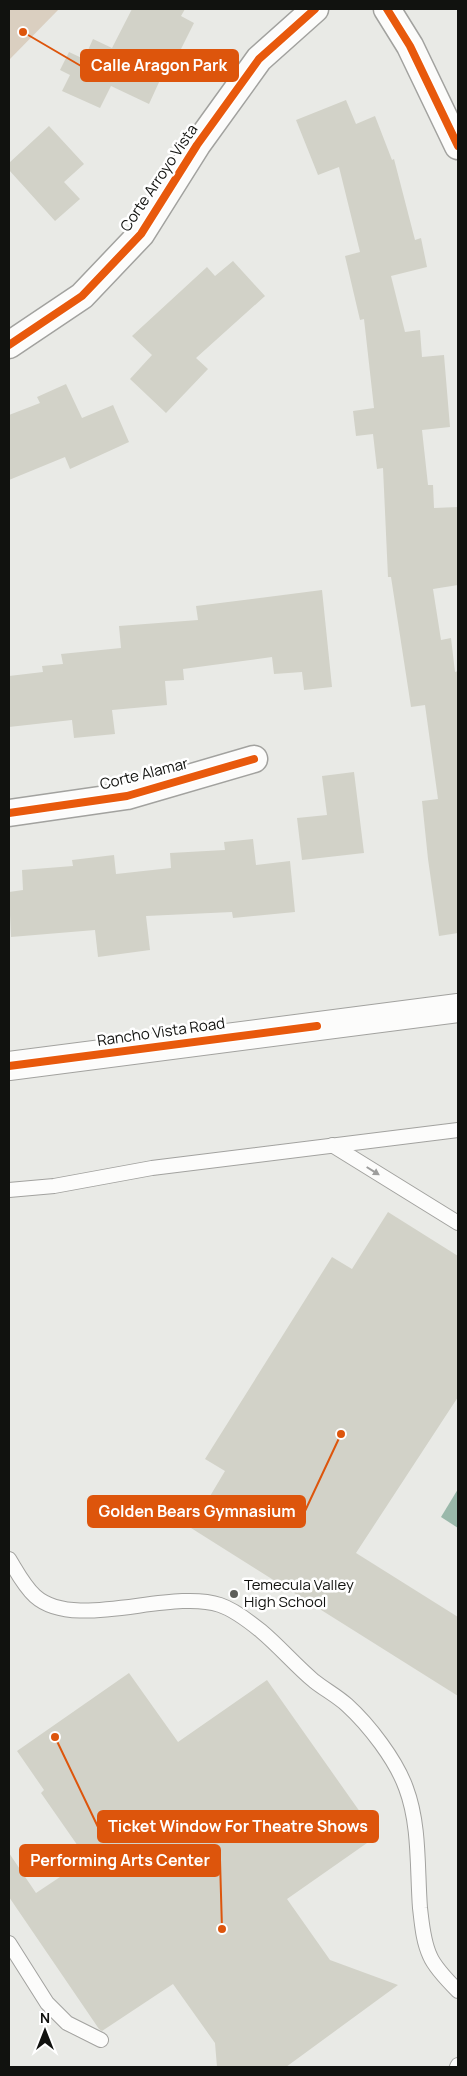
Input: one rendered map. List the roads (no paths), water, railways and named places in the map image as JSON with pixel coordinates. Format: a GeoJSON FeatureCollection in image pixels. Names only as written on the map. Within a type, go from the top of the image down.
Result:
{"type":"FeatureCollection","features":[{"type":"Feature","properties":{"kind":"main road","name":"Rancho Vista Road"},"geometry":{"type":"LineString","coordinates":[[9,1066],[458,1008]]}},
{"type":"Feature","properties":{"kind":"street","name":"Corte Arroyo Vista"},"geometry":{"type":"LineString","coordinates":[[9,345],[82,296],[141,234],[197,145],[259,59],[315,9]]}},
{"type":"Feature","properties":{"kind":"street"},"geometry":{"type":"LineString","coordinates":[[387,9],[410,46],[458,146]]}},
{"type":"Feature","properties":{"kind":"street","name":"Corte Alamar"},"geometry":{"type":"LineString","coordinates":[[9,813],[127,796],[254,759]]}},
{"type":"Feature","properties":{"kind":"lane"},"geometry":{"type":"LineString","coordinates":[[9,1190],[54,1186],[152,1168],[458,1130]]}},
{"type":"Feature","properties":{"kind":"lane"},"geometry":{"type":"LineString","coordinates":[[332,1145],[458,1223]]}},
{"type":"Feature","properties":{"kind":"lane"},"geometry":{"type":"LineString","coordinates":[[9,1559],[26,1586],[36,1597],[48,1604],[62,1608],[103,1610],[182,1600],[220,1605],[236,1613],[261,1631],[314,1680],[347,1705],[363,1722],[392,1760],[406,1788],[415,1837],[422,1930],[430,1957],[458,1991]]}},
{"type":"Feature","properties":{"kind":"lane"},"geometry":{"type":"LineString","coordinates":[[9,1943],[46,2003],[67,2023],[101,2040]]}},
{"type":"Feature","properties":{"kind":"place","name":"Calle Aragon Park"},"geometry":{"type":"Point","coordinates":[23,32]}},
{"type":"Feature","properties":{"kind":"place","name":"Golden Bears Gymnasium"},"geometry":{"type":"Point","coordinates":[341,1434]}},
{"type":"Feature","properties":{"kind":"place","name":"Temecula Valley High School"},"geometry":{"type":"Point","coordinates":[234,1594]}},
{"type":"Feature","properties":{"kind":"place","name":"Ticket Window For Theatre Shows"},"geometry":{"type":"Point","coordinates":[55,1737]}},
{"type":"Feature","properties":{"kind":"place","name":"Performing Arts Center"},"geometry":{"type":"Point","coordinates":[222,1929]}}]}
